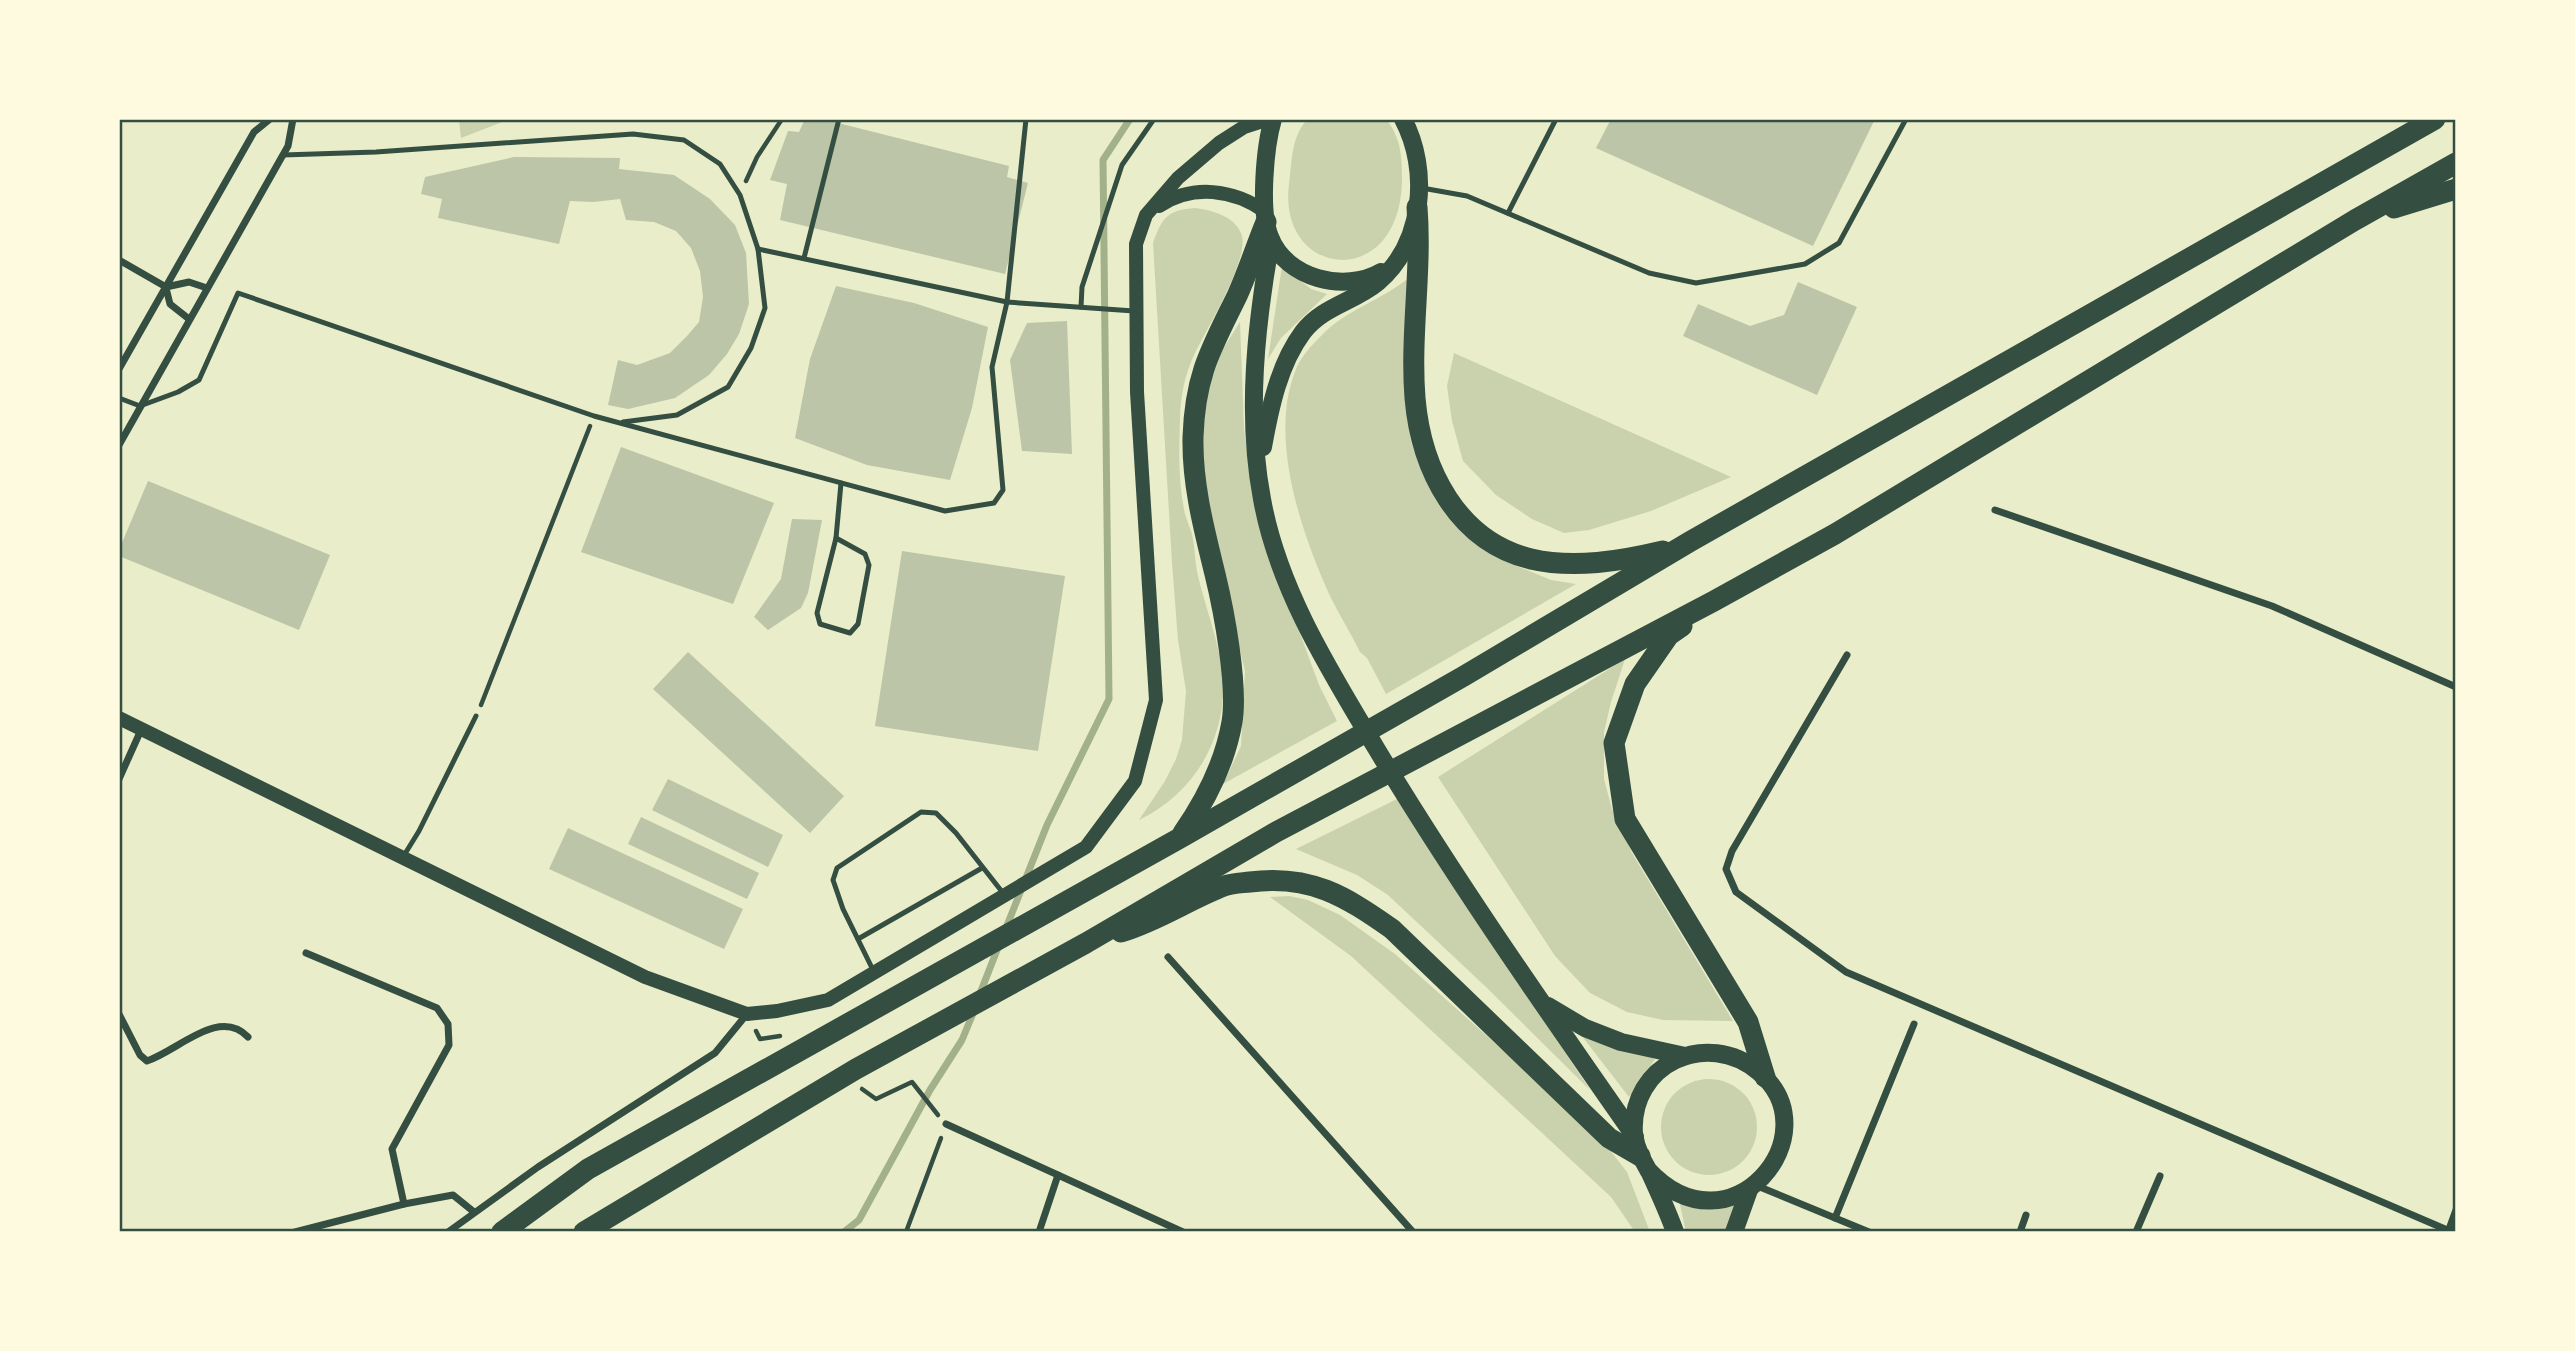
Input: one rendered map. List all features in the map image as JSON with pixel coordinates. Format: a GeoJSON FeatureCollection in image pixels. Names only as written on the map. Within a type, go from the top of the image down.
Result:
{"type":"FeatureCollection","features":[{"type":"Feature","properties":{"kind":"highway"},"geometry":{"type":"LineString","coordinates":[[502,1232],[588,1169],[1180,838],[1464,676],[1691,541],[2435,119]]}},
{"type":"Feature","properties":{"kind":"highway"},"geometry":{"type":"LineString","coordinates":[[592,1228],[856,1069],[1086,943],[1276,832],[1714,601],[1835,534],[2355,220],[2456,163]]}},
{"type":"Feature","properties":{"kind":"highway"},"geometry":{"type":"LineString","coordinates":[[2355,220],[2456,189]]}},
{"type":"Feature","properties":{"kind":"highway"},"geometry":{"type":"LineString","coordinates":[[1418,197],[1420,241],[1415,400],[1425,453],[1436,481],[1461,518],[1477,533],[1514,553],[1533,559],[1559,562],[1609,561],[1637,557],[1691,541]]}},
{"type":"Feature","properties":{"kind":"highway"},"geometry":{"type":"LineString","coordinates":[[1180,838],[1215,776],[1232,719],[1229,654],[1223,614],[1201,515],[1194,466],[1193,438],[1198,386],[1213,341],[1237,295],[1267,225]]}},
{"type":"Feature","properties":{"kind":"highway"},"geometry":{"type":"LineString","coordinates":[[1714,601],[1669,635],[1635,684],[1614,743],[1625,819],[1748,1022],[1765,1077]]}},
{"type":"Feature","properties":{"kind":"highway"},"geometry":{"type":"LineString","coordinates":[[1086,943],[1147,924],[1226,885],[1269,879],[1316,884],[1357,905],[1392,929],[1609,1138],[1641,1154]]}},
{"type":"Feature","properties":{"kind":"main road"},"geometry":{"type":"LineString","coordinates":[[119,718],[645,977],[747,1014],[777,1011],[828,1000],[1086,847],[1135,781],[1156,700],[1137,392],[1136,244],[1146,215],[1178,178],[1244,127],[1271,119],[1254,418],[1258,475],[1268,525],[1289,587],[1334,678],[1411,806],[1641,1154],[1672,1191],[1702,1201],[1718,1200],[1752,1188]]}},
{"type":"Feature","properties":{"kind":"main road"},"geometry":{"type":"LineString","coordinates":[[1258,475],[1268,422],[1282,372],[1293,348],[1318,316],[1378,282],[1400,257],[1408,241],[1418,197],[1408,121]]}},
{"type":"Feature","properties":{"kind":"main road"},"geometry":{"type":"LineString","coordinates":[[1146,215],[1175,197],[1205,191],[1236,196],[1267,225],[1281,254],[1312,276],[1336,282],[1350,282],[1377,274],[1400,257]]}},
{"type":"Feature","properties":{"kind":"main road"},"geometry":{"type":"LineString","coordinates":[[1542,1003],[1585,1028],[1621,1042],[1685,1056]]}},
{"type":"Feature","properties":{"kind":"main road"},"geometry":{"type":"LineString","coordinates":[[1675,1232],[1641,1154],[1638,1102],[1656,1073],[1685,1056],[1706,1052],[1728,1055],[1748,1063],[1765,1077],[1776,1093],[1783,1112],[1784,1133],[1779,1153],[1770,1170],[1752,1188],[1734,1232]]}},
{"type":"Feature","properties":{"kind":"street"},"geometry":{"type":"LineString","coordinates":[[119,369],[254,132],[270,119]]}},
{"type":"Feature","properties":{"kind":"street"},"geometry":{"type":"LineString","coordinates":[[119,445],[288,146],[293,119]]}},
{"type":"Feature","properties":{"kind":"street"},"geometry":{"type":"LineString","coordinates":[[119,260],[166,287],[189,282],[207,288]]}},
{"type":"Feature","properties":{"kind":"street"},"geometry":{"type":"LineString","coordinates":[[166,287],[170,304],[189,319]]}},
{"type":"Feature","properties":{"kind":"street"},"geometry":{"type":"LineString","coordinates":[[1995,510],[2272,606],[2456,687]]}},
{"type":"Feature","properties":{"kind":"street"},"geometry":{"type":"LineString","coordinates":[[1847,655],[1732,851],[1726,869],[1736,892],[1846,972],[2449,1231],[2456,1210]]}},
{"type":"Feature","properties":{"kind":"street"},"geometry":{"type":"LineString","coordinates":[[119,779],[142,729]]}},
{"type":"Feature","properties":{"kind":"street"},"geometry":{"type":"LineString","coordinates":[[306,953],[437,1008],[448,1024],[449,1045],[392,1149],[404,1204]]}},
{"type":"Feature","properties":{"kind":"street"},"geometry":{"type":"LineString","coordinates":[[1168,957],[1413,1232]]}},
{"type":"Feature","properties":{"kind":"street"},"geometry":{"type":"LineString","coordinates":[[119,1014],[140,1055],[147,1060],[210,1028],[226,1024],[239,1027],[248,1037]]}},
{"type":"Feature","properties":{"kind":"street"},"geometry":{"type":"LineString","coordinates":[[448,1232],[538,1167],[715,1053],[747,1014]]}},
{"type":"Feature","properties":{"kind":"street"},"geometry":{"type":"LineString","coordinates":[[1835,1218],[1914,1024]]}},
{"type":"Feature","properties":{"kind":"street"},"geometry":{"type":"LineString","coordinates":[[946,1125],[1183,1232]]}},
{"type":"Feature","properties":{"kind":"street"},"geometry":{"type":"LineString","coordinates":[[1039,1232],[1058,1175]]}},
{"type":"Feature","properties":{"kind":"street"},"geometry":{"type":"LineString","coordinates":[[2136,1232],[2160,1175]]}},
{"type":"Feature","properties":{"kind":"street"},"geometry":{"type":"LineString","coordinates":[[1752,1188],[1869,1232]]}},
{"type":"Feature","properties":{"kind":"street"},"geometry":{"type":"LineString","coordinates":[[295,1232],[404,1204],[453,1195],[474,1212]]}},
{"type":"Feature","properties":{"kind":"street"},"geometry":{"type":"LineString","coordinates":[[2020,1232],[2026,1214]]}},
{"type":"Feature","properties":{"kind":"lane"},"geometry":{"type":"LineString","coordinates":[[804,258],[839,119]]}},
{"type":"Feature","properties":{"kind":"lane"},"geometry":{"type":"LineString","coordinates":[[119,398],[140,406],[178,392],[199,380],[238,293],[594,416],[945,511],[994,503],[1003,490],[992,367],[1007,302],[1026,119]]}},
{"type":"Feature","properties":{"kind":"lane"},"geometry":{"type":"LineString","coordinates":[[1081,307],[1082,287],[1122,165],[1154,119]]}},
{"type":"Feature","properties":{"kind":"lane"},"geometry":{"type":"LineString","coordinates":[[1508,213],[1556,119]]}},
{"type":"Feature","properties":{"kind":"lane"},"geometry":{"type":"LineString","coordinates":[[1418,197],[1467,196],[1649,273],[1696,283],[1805,264],[1839,243],[1906,119]]}},
{"type":"Feature","properties":{"kind":"lane"},"geometry":{"type":"LineString","coordinates":[[283,155],[376,152],[633,134],[684,140],[719,164],[740,195],[758,248],[765,308],[751,348],[728,387],[677,415],[620,423]]}},
{"type":"Feature","properties":{"kind":"lane"},"geometry":{"type":"LineString","coordinates":[[758,248],[1007,302],[1135,312]]}},
{"type":"Feature","properties":{"kind":"lane"},"geometry":{"type":"LineString","coordinates":[[836,538],[865,554],[869,565],[858,624],[850,633],[820,624],[817,613],[836,538],[841,483]]}},
{"type":"Feature","properties":{"kind":"lane"},"geometry":{"type":"LineString","coordinates":[[403,857],[419,831],[476,716]]}},
{"type":"Feature","properties":{"kind":"lane"},"geometry":{"type":"LineString","coordinates":[[874,972],[842,909],[833,880],[837,868],[921,812],[936,813],[1004,895]]}},
{"type":"Feature","properties":{"kind":"lane"},"geometry":{"type":"LineString","coordinates":[[858,939],[982,868]]}},
{"type":"Feature","properties":{"kind":"path"},"geometry":{"type":"LineString","coordinates":[[740,195],[757,157],[782,119]]}},
{"type":"Feature","properties":{"kind":"path"},"geometry":{"type":"LineString","coordinates":[[476,716],[594,416]]}},
{"type":"Feature","properties":{"kind":"path"},"geometry":{"type":"LineString","coordinates":[[876,1099],[912,1082],[946,1125],[906,1232]]}},
{"type":"Feature","properties":{"kind":"green space"},"geometry":{"type":"Polygon","coordinates":[[[459,119],[510,119],[461,138],[459,119]]]}},
{"type":"Feature","properties":{"kind":"green space"},"geometry":{"type":"Polygon","coordinates":[[[1308,119],[1386,119],[1395,133],[1400,148],[1402,171],[1396,216],[1382,241],[1363,256],[1341,260],[1319,254],[1301,239],[1290,216],[1289,184],[1293,150],[1298,133],[1308,119]]]}},
{"type":"Feature","properties":{"kind":"green space"},"geometry":{"type":"Polygon","coordinates":[[[1195,208],[1229,219],[1242,236],[1239,262],[1233,278],[1188,369],[1180,411],[1181,491],[1192,534],[1198,576],[1221,663],[1221,711],[1216,734],[1194,775],[1179,793],[1139,820],[1176,759],[1182,740],[1186,691],[1178,640],[1172,563],[1153,243],[1159,227],[1167,217],[1178,211],[1195,208]]]}},
{"type":"Feature","properties":{"kind":"green space"},"geometry":{"type":"Polygon","coordinates":[[[1282,266],[1311,289],[1327,294],[1281,338],[1268,359],[1282,266]]]}},
{"type":"Feature","properties":{"kind":"green space"},"geometry":{"type":"Polygon","coordinates":[[[1411,276],[1408,416],[1411,442],[1425,479],[1433,493],[1505,561],[1551,580],[1576,584],[1386,694],[1367,658],[1360,652],[1319,571],[1299,514],[1292,484],[1285,424],[1288,396],[1296,369],[1308,350],[1342,318],[1411,276]]]}},
{"type":"Feature","properties":{"kind":"green space"},"geometry":{"type":"Polygon","coordinates":[[[1240,322],[1244,429],[1249,466],[1291,609],[1319,685],[1337,721],[1223,784],[1241,746],[1245,671],[1222,574],[1203,474],[1200,423],[1207,391],[1223,349],[1240,322]]]}},
{"type":"Feature","properties":{"kind":"green space"},"geometry":{"type":"Polygon","coordinates":[[[1454,353],[1731,477],[1651,511],[1589,530],[1564,533],[1532,519],[1496,495],[1463,461],[1452,421],[1447,386],[1454,353]]]}},
{"type":"Feature","properties":{"kind":"green space"},"geometry":{"type":"Polygon","coordinates":[[[1625,659],[1604,732],[1604,779],[1612,809],[1632,853],[1733,1021],[1663,1020],[1627,1012],[1590,993],[1555,956],[1438,777],[1625,659]]]}},
{"type":"Feature","properties":{"kind":"green space"},"geometry":{"type":"Polygon","coordinates":[[[1397,799],[1590,1090],[1388,895],[1357,875],[1296,849],[1397,799]]]}},
{"type":"Feature","properties":{"kind":"green space"},"geometry":{"type":"Polygon","coordinates":[[[1289,896],[1308,900],[1340,915],[1395,954],[1560,1101],[1609,1149],[1627,1172],[1650,1232],[1635,1232],[1611,1197],[1351,956],[1270,897],[1289,896]]]}},
{"type":"Feature","properties":{"kind":"green space"},"geometry":{"type":"Polygon","coordinates":[[[1578,1031],[1655,1059],[1629,1097],[1578,1031]]]}},
{"type":"Feature","properties":{"kind":"green space"},"geometry":{"type":"Polygon","coordinates":[[[1700,1079],[1718,1079],[1736,1087],[1749,1100],[1757,1118],[1754,1146],[1736,1167],[1718,1175],[1700,1175],[1682,1167],[1669,1154],[1661,1136],[1661,1118],[1669,1100],[1682,1087],[1700,1079]]]}},
{"type":"Feature","properties":{"kind":"green space"},"geometry":{"type":"Polygon","coordinates":[[[1679,1200],[1737,1201],[1725,1232],[1686,1232],[1679,1200]]]}},
{"type":"Feature","properties":{"kind":"building"},"geometry":{"type":"Polygon","coordinates":[[[805,119],[822,119],[1009,166],[1007,177],[1028,183],[1005,274],[780,220],[787,184],[770,180],[788,131],[799,132],[805,119]]]}},
{"type":"Feature","properties":{"kind":"building"},"geometry":{"type":"Polygon","coordinates":[[[1611,119],[1875,119],[1813,246],[1596,148],[1611,119]]]}},
{"type":"Feature","properties":{"kind":"building"},"geometry":{"type":"Polygon","coordinates":[[[514,157],[620,158],[619,169],[674,175],[710,199],[735,225],[746,253],[749,304],[739,334],[727,354],[709,375],[675,398],[628,409],[608,405],[618,360],[637,365],[670,353],[699,322],[703,297],[700,271],[691,248],[676,231],[654,222],[626,220],[620,199],[570,201],[559,244],[438,218],[442,199],[421,194],[425,177],[514,157]]]}},
{"type":"Feature","properties":{"kind":"building"},"geometry":{"type":"Polygon","coordinates":[[[1798,282],[1857,307],[1817,395],[1683,336],[1698,304],[1750,326],[1784,315],[1798,282]]]}},
{"type":"Feature","properties":{"kind":"building"},"geometry":{"type":"Polygon","coordinates":[[[836,286],[914,303],[988,327],[972,408],[950,480],[867,465],[795,438],[810,359],[836,286]]]}},
{"type":"Feature","properties":{"kind":"building"},"geometry":{"type":"Polygon","coordinates":[[[1067,321],[1072,454],[1022,451],[1010,360],[1027,323],[1067,321]]]}},
{"type":"Feature","properties":{"kind":"building"},"geometry":{"type":"Polygon","coordinates":[[[621,447],[774,503],[733,604],[581,552],[621,447]]]}},
{"type":"Feature","properties":{"kind":"building"},"geometry":{"type":"Polygon","coordinates":[[[148,481],[330,555],[299,630],[119,556],[119,550],[148,481]]]}},
{"type":"Feature","properties":{"kind":"building"},"geometry":{"type":"Polygon","coordinates":[[[792,519],[822,520],[808,593],[801,608],[768,630],[754,617],[781,579],[792,519]]]}},
{"type":"Feature","properties":{"kind":"building"},"geometry":{"type":"Polygon","coordinates":[[[902,551],[1065,576],[1038,751],[875,726],[902,551]]]}},
{"type":"Feature","properties":{"kind":"building"},"geometry":{"type":"Polygon","coordinates":[[[688,652],[844,796],[810,833],[653,689],[688,652]]]}},
{"type":"Feature","properties":{"kind":"building"},"geometry":{"type":"Polygon","coordinates":[[[668,779],[783,835],[768,867],[652,810],[668,779]]]}},
{"type":"Feature","properties":{"kind":"building"},"geometry":{"type":"Polygon","coordinates":[[[641,817],[759,873],[747,899],[628,844],[641,817]]]}},
{"type":"Feature","properties":{"kind":"building"},"geometry":{"type":"Polygon","coordinates":[[[568,828],[743,909],[724,949],[549,869],[568,828]]]}},
{"type":"Feature","properties":{"kind":"waterway"},"geometry":{"type":"LineString","coordinates":[[1006,928],[1047,825],[1109,699],[1103,160],[1130,119]]}},
{"type":"Feature","properties":{"kind":"waterway"},"geometry":{"type":"LineString","coordinates":[[979,996],[999,945]]}},
{"type":"Feature","properties":{"kind":"waterway"},"geometry":{"type":"LineString","coordinates":[[844,1232],[859,1220],[930,1090],[962,1040],[974,1011]]}}]}
